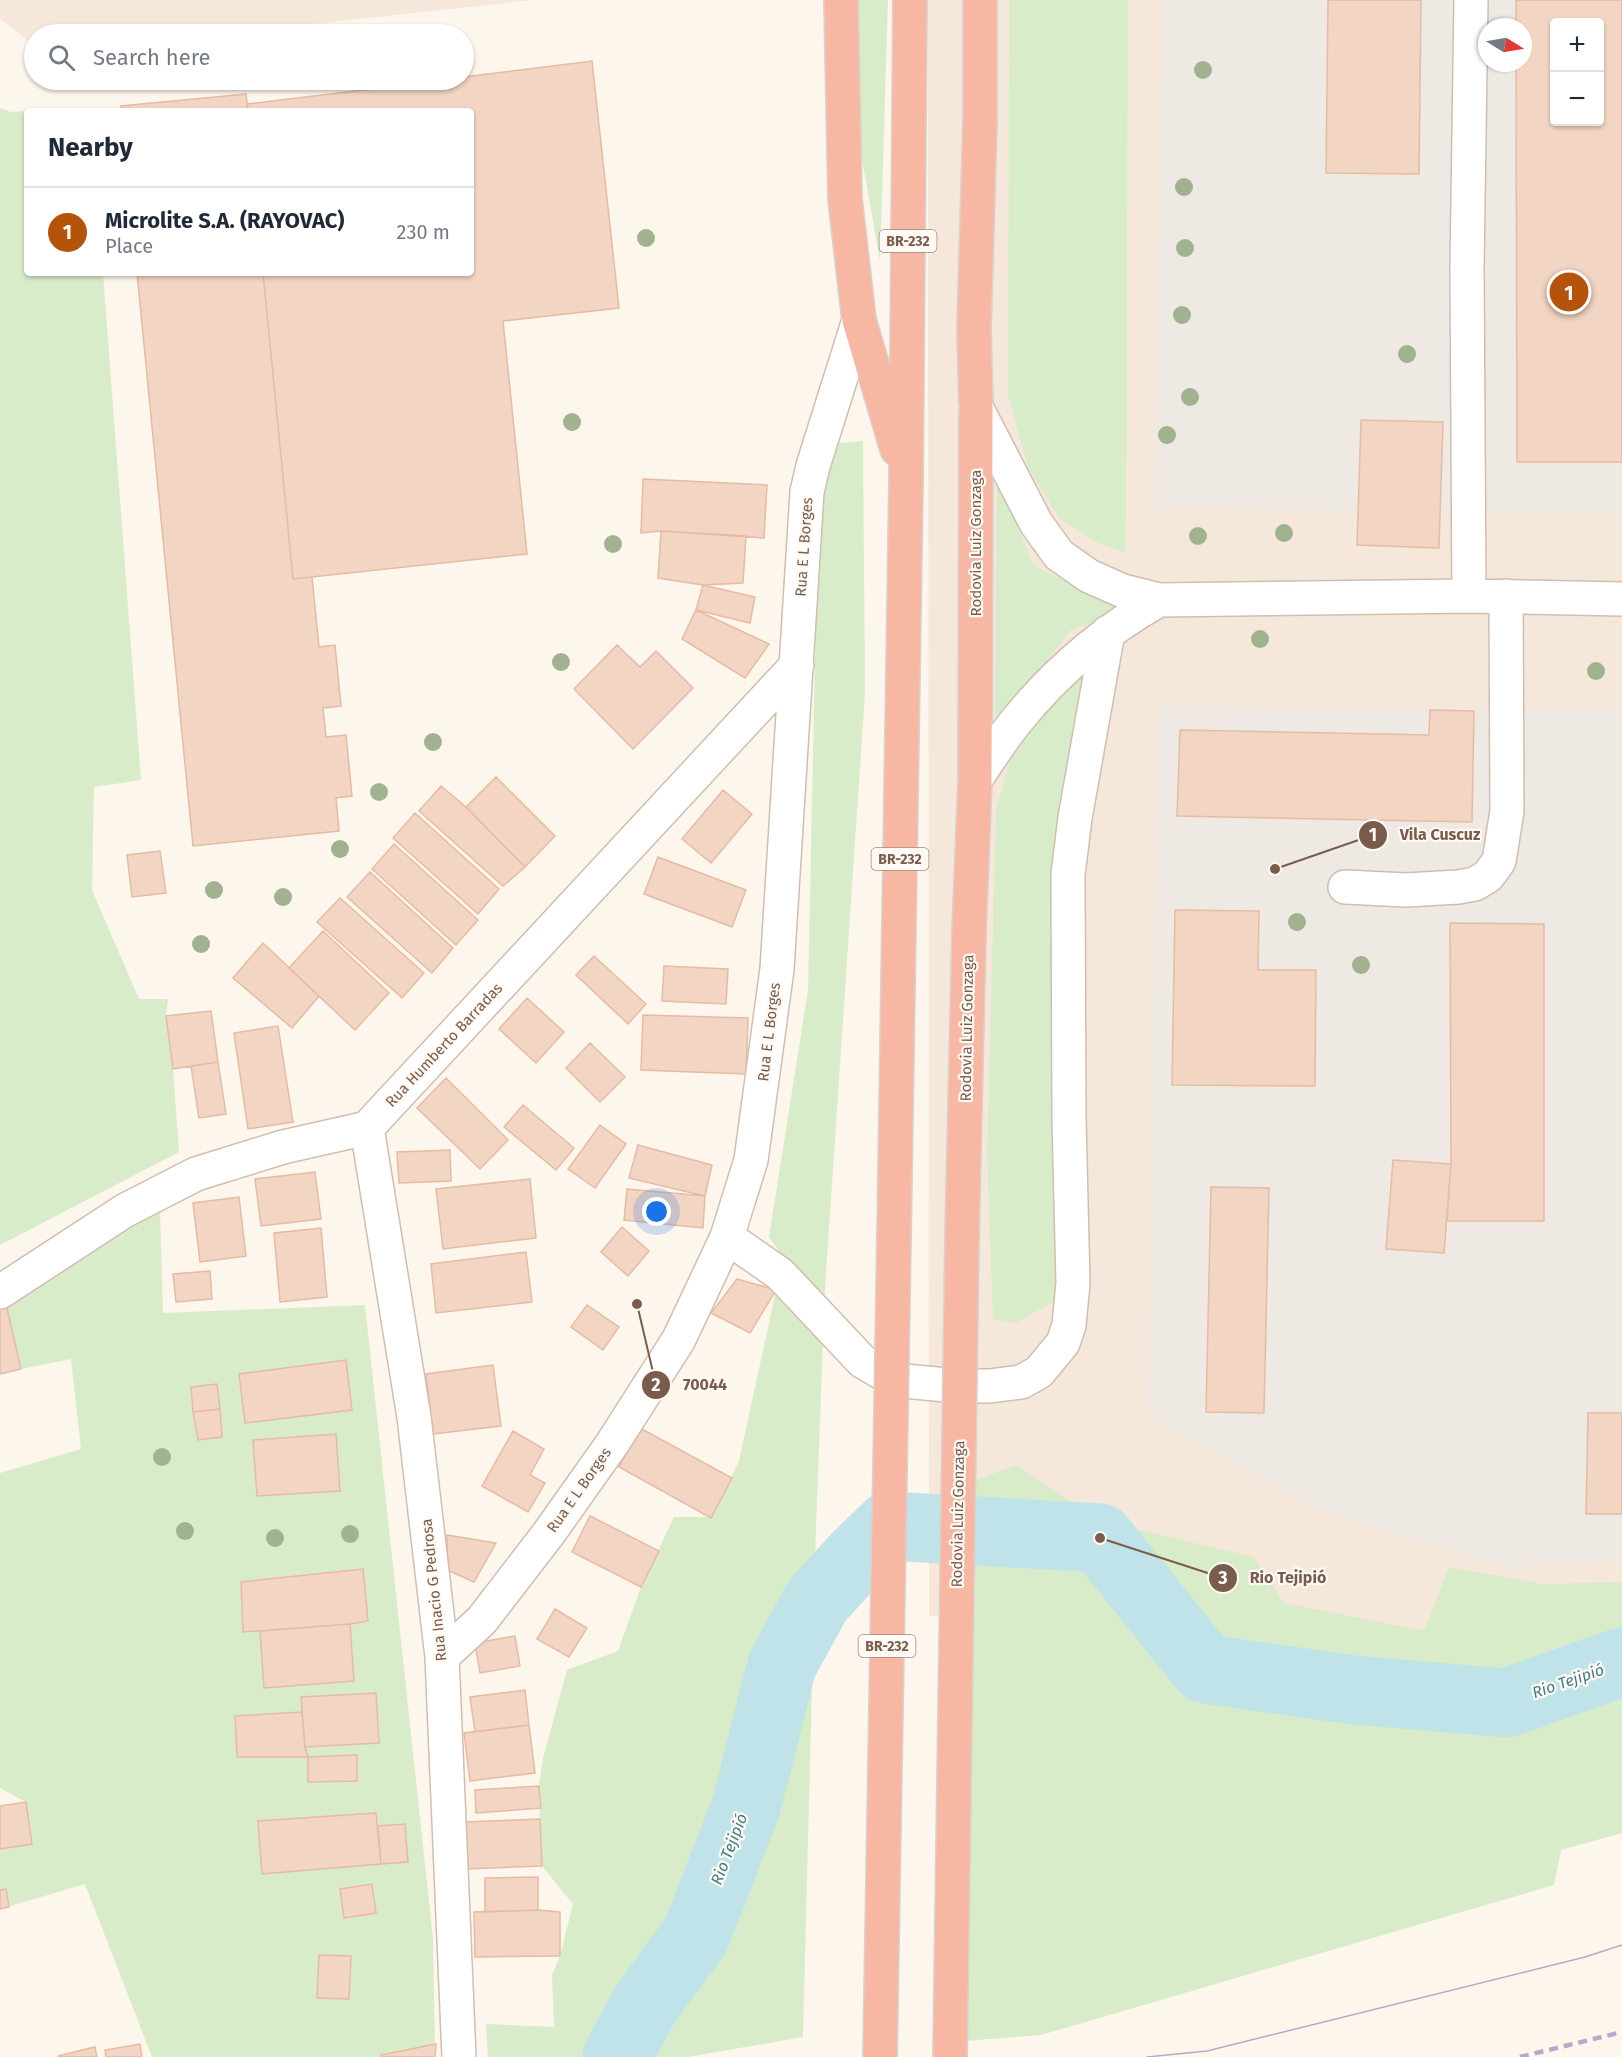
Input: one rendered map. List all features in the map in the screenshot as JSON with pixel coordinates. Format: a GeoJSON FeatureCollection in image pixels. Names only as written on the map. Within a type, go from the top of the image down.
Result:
{"type":"FeatureCollection","features":[{"type":"Feature","properties":{"kind":"highway"},"geometry":{"type":"LineString","coordinates":[[841,0],[845,200],[859,320],[906,482]]}},
{"type":"Feature","properties":{"kind":"highway","name":"BR-232"},"geometry":{"type":"LineString","coordinates":[[880,2057],[906,482],[910,0]]}},
{"type":"Feature","properties":{"kind":"highway","name":"Rodovia Luiz Gonzaga"},"geometry":{"type":"LineString","coordinates":[[950,2057],[962,1237],[975,780],[976,407],[974,328],[980,122],[980,0]]}},
{"type":"Feature","properties":{"kind":"street"},"geometry":{"type":"LineString","coordinates":[[1469,596],[1467,268],[1471,0]]}},
{"type":"Feature","properties":{"kind":"street","name":"Rua E L Borges"},"geometry":{"type":"LineString","coordinates":[[442,1657],[482,1620],[549,1533],[612,1444],[679,1339],[727,1237],[751,1160],[777,969],[807,492],[859,320]]}},
{"type":"Feature","properties":{"kind":"street"},"geometry":{"type":"LineString","coordinates":[[976,407],[1036,523],[1059,555],[1089,576],[1123,591],[1159,600],[1469,596],[1622,599]]}},
{"type":"Feature","properties":{"kind":"street"},"geometry":{"type":"LineString","coordinates":[[1345,887],[1406,890],[1458,887],[1475,884],[1488,876],[1499,861],[1504,841],[1507,801],[1506,596]]}},
{"type":"Feature","properties":{"kind":"street"},"geometry":{"type":"LineString","coordinates":[[975,780],[1017,720],[1044,689],[1108,632],[1159,600]]}},
{"type":"Feature","properties":{"kind":"street"},"geometry":{"type":"LineString","coordinates":[[727,1237],[780,1274],[862,1361],[894,1380],[957,1386],[989,1386],[1021,1382],[1039,1372],[1063,1343],[1069,1325],[1073,1283],[1069,1119],[1068,874],[1075,818],[1108,632]]}},
{"type":"Feature","properties":{"kind":"street","name":"Rua Humberto Barradas"},"geometry":{"type":"LineString","coordinates":[[367,1128],[797,665]]}},
{"type":"Feature","properties":{"kind":"street"},"geometry":{"type":"LineString","coordinates":[[0,1292],[124,1211],[196,1174],[283,1147],[367,1128]]}},
{"type":"Feature","properties":{"kind":"street","name":"Rua Inacio G Pedrosa"},"geometry":{"type":"LineString","coordinates":[[367,1128],[414,1417],[442,1657],[459,2057]]}},
{"type":"Feature","properties":{"kind":"shaded area"},"geometry":{"type":"Polygon","coordinates":[[[0,0],[532,0],[312,24],[24,24],[24,37],[0,19],[0,0]]]}},
{"type":"Feature","properties":{"kind":"shaded area"},"geometry":{"type":"Polygon","coordinates":[[[928,0],[1622,0],[1622,1685],[929,1616],[928,0]]]}},
{"type":"Feature","properties":{"kind":"shaded area"},"geometry":{"type":"Polygon","coordinates":[[[1162,0],[1622,0],[1622,514],[1154,508],[1162,0]]]}},
{"type":"Feature","properties":{"kind":"shaded area"},"geometry":{"type":"Polygon","coordinates":[[[1157,706],[1622,710],[1622,1560],[1508,1567],[1320,1511],[1149,1415],[1157,706]]]}},
{"type":"Feature","properties":{"kind":"green space"},"geometry":{"type":"Polygon","coordinates":[[[859,0],[888,0],[880,261],[858,137],[859,0]]]}},
{"type":"Feature","properties":{"kind":"green space"},"geometry":{"type":"Polygon","coordinates":[[[1009,0],[1128,0],[1126,553],[1096,542],[1059,518],[1028,467],[1008,396],[1009,0]]]}},
{"type":"Feature","properties":{"kind":"green space"},"geometry":{"type":"Polygon","coordinates":[[[0,108],[11,112],[24,111],[24,276],[103,276],[141,780],[94,787],[92,890],[139,999],[168,999],[166,1016],[173,1069],[179,1152],[0,1245],[0,108]]]}},
{"type":"Feature","properties":{"kind":"green space"},"geometry":{"type":"Polygon","coordinates":[[[863,441],[865,693],[825,1288],[816,1526],[803,2037],[688,2057],[488,2057],[486,2024],[554,2027],[552,1975],[560,1956],[573,1904],[542,1866],[539,1786],[543,1758],[567,1670],[618,1651],[641,1587],[674,1517],[711,1517],[739,1461],[783,1258],[769,1237],[808,990],[820,505],[832,444],[863,441]]]}},
{"type":"Feature","properties":{"kind":"green space"},"geometry":{"type":"Polygon","coordinates":[[[997,473],[1033,565],[1125,611],[1071,630],[995,728],[997,473]]]}},
{"type":"Feature","properties":{"kind":"green space"},"geometry":{"type":"Polygon","coordinates":[[[1090,660],[1071,808],[1065,1296],[1015,1323],[993,1319],[987,1155],[996,809],[1013,750],[1090,660]]]}},
{"type":"Feature","properties":{"kind":"green space"},"geometry":{"type":"Polygon","coordinates":[[[160,1210],[163,1313],[365,1305],[433,1939],[435,2057],[152,2057],[85,1884],[0,1909],[0,1849],[32,1843],[26,1802],[0,1788],[0,1473],[81,1449],[71,1359],[21,1369],[6,1304],[160,1210]]]}},
{"type":"Feature","properties":{"kind":"green space"},"geometry":{"type":"Polygon","coordinates":[[[1016,1465],[1097,1520],[1254,1557],[1284,1603],[1424,1631],[1449,1567],[1542,1584],[1622,1582],[1622,1833],[1561,1850],[1554,1885],[1041,2035],[965,2041],[974,1481],[1016,1465]]]}},
{"type":"Feature","properties":{"kind":"building"},"geometry":{"type":"Polygon","coordinates":[[[1328,0],[1421,0],[1419,174],[1326,173],[1328,0]]]}},
{"type":"Feature","properties":{"kind":"building"},"geometry":{"type":"Polygon","coordinates":[[[1516,0],[1622,0],[1622,462],[1517,462],[1516,72],[1532,72],[1532,18],[1516,18],[1516,0]]]}},
{"type":"Feature","properties":{"kind":"building"},"geometry":{"type":"Polygon","coordinates":[[[592,61],[619,308],[503,321],[527,554],[293,579],[263,276],[474,276],[474,108],[247,108],[247,104],[363,90],[474,90],[474,76],[592,61]]]}},
{"type":"Feature","properties":{"kind":"building"},"geometry":{"type":"Polygon","coordinates":[[[246,94],[248,108],[121,108],[121,106],[246,94]]]}},
{"type":"Feature","properties":{"kind":"building"},"geometry":{"type":"Polygon","coordinates":[[[137,276],[263,276],[293,579],[312,577],[319,647],[335,645],[341,706],[323,708],[326,737],[346,735],[352,796],[336,798],[339,831],[193,846],[137,276]]]}},
{"type":"Feature","properties":{"kind":"building"},"geometry":{"type":"Polygon","coordinates":[[[1361,420],[1443,422],[1439,548],[1357,545],[1361,420]]]}},
{"type":"Feature","properties":{"kind":"building"},"geometry":{"type":"Polygon","coordinates":[[[643,479],[767,485],[764,538],[661,531],[641,533],[643,479]]]}},
{"type":"Feature","properties":{"kind":"building"},"geometry":{"type":"Polygon","coordinates":[[[661,531],[746,536],[743,583],[703,585],[658,578],[661,531]]]}},
{"type":"Feature","properties":{"kind":"building"},"geometry":{"type":"Polygon","coordinates":[[[703,585],[755,597],[750,623],[696,610],[703,585]]]}},
{"type":"Feature","properties":{"kind":"building"},"geometry":{"type":"Polygon","coordinates":[[[696,610],[769,644],[745,678],[682,639],[696,610]]]}},
{"type":"Feature","properties":{"kind":"building"},"geometry":{"type":"Polygon","coordinates":[[[617,645],[640,667],[656,651],[693,688],[633,749],[574,689],[617,645]]]}},
{"type":"Feature","properties":{"kind":"building"},"geometry":{"type":"Polygon","coordinates":[[[1430,710],[1474,711],[1472,822],[1177,816],[1180,730],[1429,735],[1430,710]]]}},
{"type":"Feature","properties":{"kind":"building"},"geometry":{"type":"Polygon","coordinates":[[[496,777],[555,836],[525,867],[466,807],[496,777]]]}},
{"type":"Feature","properties":{"kind":"building"},"geometry":{"type":"Polygon","coordinates":[[[441,786],[466,807],[525,867],[503,886],[419,811],[441,786]]]}},
{"type":"Feature","properties":{"kind":"building"},"geometry":{"type":"Polygon","coordinates":[[[723,790],[752,814],[711,863],[682,839],[723,790]]]}},
{"type":"Feature","properties":{"kind":"building"},"geometry":{"type":"Polygon","coordinates":[[[415,813],[499,889],[478,914],[393,838],[415,813]]]}},
{"type":"Feature","properties":{"kind":"building"},"geometry":{"type":"Polygon","coordinates":[[[394,844],[478,920],[456,945],[372,869],[394,844]]]}},
{"type":"Feature","properties":{"kind":"building"},"geometry":{"type":"Polygon","coordinates":[[[160,851],[166,893],[132,897],[127,855],[160,851]]]}},
{"type":"Feature","properties":{"kind":"building"},"geometry":{"type":"Polygon","coordinates":[[[658,857],[746,890],[732,927],[644,894],[658,857]]]}},
{"type":"Feature","properties":{"kind":"building"},"geometry":{"type":"Polygon","coordinates":[[[370,872],[453,948],[432,973],[347,897],[370,872]]]}},
{"type":"Feature","properties":{"kind":"building"},"geometry":{"type":"Polygon","coordinates":[[[340,898],[424,973],[402,998],[317,922],[340,898]]]}},
{"type":"Feature","properties":{"kind":"building"},"geometry":{"type":"Polygon","coordinates":[[[1175,910],[1259,911],[1258,970],[1316,970],[1315,1086],[1172,1085],[1175,910]]]}},
{"type":"Feature","properties":{"kind":"building"},"geometry":{"type":"Polygon","coordinates":[[[1450,923],[1544,924],[1544,1221],[1447,1221],[1451,1164],[1450,923]]]}},
{"type":"Feature","properties":{"kind":"building"},"geometry":{"type":"Polygon","coordinates":[[[323,931],[389,993],[355,1030],[289,968],[323,931]]]}},
{"type":"Feature","properties":{"kind":"building"},"geometry":{"type":"Polygon","coordinates":[[[263,943],[319,996],[292,1028],[233,978],[263,943]]]}},
{"type":"Feature","properties":{"kind":"building"},"geometry":{"type":"Polygon","coordinates":[[[594,956],[646,1004],[628,1024],[576,975],[594,956]]]}},
{"type":"Feature","properties":{"kind":"building"},"geometry":{"type":"Polygon","coordinates":[[[664,966],[728,969],[726,1004],[662,1001],[664,966]]]}},
{"type":"Feature","properties":{"kind":"building"},"geometry":{"type":"Polygon","coordinates":[[[527,998],[564,1032],[536,1063],[499,1029],[527,998]]]}},
{"type":"Feature","properties":{"kind":"building"},"geometry":{"type":"Polygon","coordinates":[[[211,1011],[218,1062],[173,1069],[166,1016],[211,1011]]]}},
{"type":"Feature","properties":{"kind":"building"},"geometry":{"type":"Polygon","coordinates":[[[643,1015],[748,1018],[746,1074],[641,1070],[643,1015]]]}},
{"type":"Feature","properties":{"kind":"building"},"geometry":{"type":"Polygon","coordinates":[[[278,1026],[293,1122],[248,1129],[234,1033],[278,1026]]]}},
{"type":"Feature","properties":{"kind":"building"},"geometry":{"type":"Polygon","coordinates":[[[590,1043],[625,1077],[600,1102],[566,1068],[590,1043]]]}},
{"type":"Feature","properties":{"kind":"building"},"geometry":{"type":"Polygon","coordinates":[[[218,1062],[226,1114],[199,1118],[191,1066],[218,1062]]]}},
{"type":"Feature","properties":{"kind":"building"},"geometry":{"type":"Polygon","coordinates":[[[446,1078],[508,1140],[480,1169],[417,1108],[446,1078]]]}},
{"type":"Feature","properties":{"kind":"building"},"geometry":{"type":"Polygon","coordinates":[[[523,1105],[574,1148],[556,1170],[504,1127],[523,1105]]]}},
{"type":"Feature","properties":{"kind":"building"},"geometry":{"type":"Polygon","coordinates":[[[600,1125],[626,1144],[595,1188],[568,1169],[600,1125]]]}},
{"type":"Feature","properties":{"kind":"building"},"geometry":{"type":"Polygon","coordinates":[[[638,1145],[712,1165],[705,1196],[629,1178],[638,1145]]]}},
{"type":"Feature","properties":{"kind":"building"},"geometry":{"type":"Polygon","coordinates":[[[450,1150],[451,1181],[399,1183],[397,1152],[450,1150]]]}},
{"type":"Feature","properties":{"kind":"building"},"geometry":{"type":"Polygon","coordinates":[[[1393,1160],[1451,1164],[1444,1253],[1386,1249],[1393,1160]]]}},
{"type":"Feature","properties":{"kind":"building"},"geometry":{"type":"Polygon","coordinates":[[[315,1172],[321,1219],[261,1226],[255,1179],[315,1172]]]}},
{"type":"Feature","properties":{"kind":"building"},"geometry":{"type":"Polygon","coordinates":[[[530,1179],[536,1238],[443,1249],[436,1189],[530,1179]]]}},
{"type":"Feature","properties":{"kind":"building"},"geometry":{"type":"Polygon","coordinates":[[[1211,1187],[1269,1188],[1264,1413],[1206,1412],[1211,1187]]]}},
{"type":"Feature","properties":{"kind":"building"},"geometry":{"type":"Polygon","coordinates":[[[627,1189],[705,1196],[703,1228],[624,1220],[627,1189]]]}},
{"type":"Feature","properties":{"kind":"building"},"geometry":{"type":"Polygon","coordinates":[[[239,1197],[246,1256],[200,1262],[193,1203],[239,1197]]]}},
{"type":"Feature","properties":{"kind":"building"},"geometry":{"type":"Polygon","coordinates":[[[622,1227],[649,1251],[628,1276],[601,1252],[622,1227]]]}},
{"type":"Feature","properties":{"kind":"building"},"geometry":{"type":"Polygon","coordinates":[[[321,1228],[327,1297],[280,1302],[274,1233],[321,1228]]]}},
{"type":"Feature","properties":{"kind":"building"},"geometry":{"type":"Polygon","coordinates":[[[526,1252],[532,1302],[436,1313],[431,1264],[526,1252]]]}},
{"type":"Feature","properties":{"kind":"building"},"geometry":{"type":"Polygon","coordinates":[[[210,1271],[212,1299],[176,1302],[173,1274],[210,1271]]]}},
{"type":"Feature","properties":{"kind":"building"},"geometry":{"type":"Polygon","coordinates":[[[737,1279],[776,1290],[750,1333],[711,1313],[737,1279]]]}},
{"type":"Feature","properties":{"kind":"building"},"geometry":{"type":"Polygon","coordinates":[[[6,1304],[21,1369],[0,1374],[0,1308],[6,1304]]]}},
{"type":"Feature","properties":{"kind":"building"},"geometry":{"type":"Polygon","coordinates":[[[587,1305],[619,1327],[603,1350],[571,1327],[587,1305]]]}},
{"type":"Feature","properties":{"kind":"building"},"geometry":{"type":"Polygon","coordinates":[[[346,1360],[352,1410],[245,1423],[239,1374],[346,1360]]]}},
{"type":"Feature","properties":{"kind":"building"},"geometry":{"type":"Polygon","coordinates":[[[493,1365],[501,1426],[433,1434],[426,1374],[493,1365]]]}},
{"type":"Feature","properties":{"kind":"building"},"geometry":{"type":"Polygon","coordinates":[[[217,1384],[220,1409],[193,1412],[191,1387],[217,1384]]]}},
{"type":"Feature","properties":{"kind":"building"},"geometry":{"type":"Polygon","coordinates":[[[220,1409],[222,1437],[198,1440],[193,1412],[220,1409]]]}},
{"type":"Feature","properties":{"kind":"building"},"geometry":{"type":"Polygon","coordinates":[[[1588,1413],[1622,1413],[1622,1514],[1586,1514],[1588,1413]]]}},
{"type":"Feature","properties":{"kind":"building"},"geometry":{"type":"Polygon","coordinates":[[[640,1428],[732,1478],[711,1518],[619,1467],[640,1428]]]}},
{"type":"Feature","properties":{"kind":"building"},"geometry":{"type":"Polygon","coordinates":[[[513,1431],[544,1449],[530,1475],[545,1483],[528,1512],[482,1486],[513,1431]]]}},
{"type":"Feature","properties":{"kind":"building"},"geometry":{"type":"Polygon","coordinates":[[[336,1434],[340,1491],[257,1496],[253,1440],[336,1434]]]}},
{"type":"Feature","properties":{"kind":"building"},"geometry":{"type":"Polygon","coordinates":[[[590,1516],[659,1551],[641,1587],[572,1552],[590,1516]]]}},
{"type":"Feature","properties":{"kind":"building"},"geometry":{"type":"Polygon","coordinates":[[[447,1535],[496,1543],[474,1582],[447,1570],[447,1535]]]}},
{"type":"Feature","properties":{"kind":"building"},"geometry":{"type":"Polygon","coordinates":[[[363,1569],[368,1621],[243,1632],[241,1582],[363,1569]]]}},
{"type":"Feature","properties":{"kind":"building"},"geometry":{"type":"Polygon","coordinates":[[[555,1609],[587,1628],[569,1657],[537,1639],[555,1609]]]}},
{"type":"Feature","properties":{"kind":"building"},"geometry":{"type":"Polygon","coordinates":[[[350,1624],[354,1681],[264,1688],[260,1631],[350,1624]]]}},
{"type":"Feature","properties":{"kind":"building"},"geometry":{"type":"Polygon","coordinates":[[[515,1636],[520,1666],[480,1673],[475,1643],[515,1636]]]}},
{"type":"Feature","properties":{"kind":"building"},"geometry":{"type":"Polygon","coordinates":[[[525,1690],[529,1725],[475,1732],[470,1697],[525,1690]]]}},
{"type":"Feature","properties":{"kind":"building"},"geometry":{"type":"Polygon","coordinates":[[[376,1693],[379,1743],[305,1747],[301,1697],[376,1693]]]}},
{"type":"Feature","properties":{"kind":"building"},"geometry":{"type":"Polygon","coordinates":[[[302,1712],[308,1757],[237,1757],[235,1716],[302,1712]]]}},
{"type":"Feature","properties":{"kind":"building"},"geometry":{"type":"Polygon","coordinates":[[[529,1725],[535,1773],[470,1781],[464,1733],[529,1725]]]}},
{"type":"Feature","properties":{"kind":"building"},"geometry":{"type":"Polygon","coordinates":[[[357,1755],[357,1781],[308,1782],[308,1757],[357,1755]]]}},
{"type":"Feature","properties":{"kind":"building"},"geometry":{"type":"Polygon","coordinates":[[[539,1786],[541,1808],[476,1813],[475,1790],[539,1786]]]}},
{"type":"Feature","properties":{"kind":"building"},"geometry":{"type":"Polygon","coordinates":[[[26,1802],[32,1844],[0,1849],[0,1806],[26,1802]]]}},
{"type":"Feature","properties":{"kind":"building"},"geometry":{"type":"Polygon","coordinates":[[[376,1813],[381,1864],[262,1874],[258,1821],[376,1813]]]}},
{"type":"Feature","properties":{"kind":"building"},"geometry":{"type":"Polygon","coordinates":[[[540,1819],[542,1866],[465,1869],[463,1822],[540,1819]]]}},
{"type":"Feature","properties":{"kind":"building"},"geometry":{"type":"Polygon","coordinates":[[[405,1824],[408,1862],[381,1864],[378,1826],[405,1824]]]}},
{"type":"Feature","properties":{"kind":"building"},"geometry":{"type":"Polygon","coordinates":[[[538,1877],[538,1910],[485,1912],[485,1878],[538,1877]]]}},
{"type":"Feature","properties":{"kind":"building"},"geometry":{"type":"Polygon","coordinates":[[[372,1884],[376,1913],[344,1918],[340,1889],[372,1884]]]}},
{"type":"Feature","properties":{"kind":"building"},"geometry":{"type":"Polygon","coordinates":[[[6,1889],[9,1907],[0,1909],[0,1890],[6,1889]]]}},
{"type":"Feature","properties":{"kind":"building"},"geometry":{"type":"Polygon","coordinates":[[[538,1910],[560,1912],[560,1956],[475,1957],[474,1912],[538,1910]]]}},
{"type":"Feature","properties":{"kind":"building"},"geometry":{"type":"Polygon","coordinates":[[[319,1955],[351,1956],[349,1999],[317,1998],[319,1955]]]}},
{"type":"Feature","properties":{"kind":"building"},"geometry":{"type":"Polygon","coordinates":[[[140,2044],[142,2057],[106,2057],[105,2050],[140,2044]]]}},
{"type":"Feature","properties":{"kind":"building"},"geometry":{"type":"Polygon","coordinates":[[[436,2044],[435,2057],[382,2057],[381,2055],[436,2044]]]}},
{"type":"Feature","properties":{"kind":"building"},"geometry":{"type":"Polygon","coordinates":[[[95,2047],[97,2057],[58,2057],[58,2056],[95,2047]]]}},
{"type":"Feature","properties":{"kind":"waterway","name":"Rio Tejipió"},"geometry":{"type":"LineString","coordinates":[[617,2057],[644,2006],[696,1935],[746,1807],[782,1665],[817,1601],[889,1526],[1100,1538],[1205,1669],[1354,1690],[1506,1703],[1622,1662]]}},
{"type":"Feature","properties":{"kind":"tram line"},"geometry":{"type":"LineString","coordinates":[[1147,2057],[1207,2051],[1585,1957],[1622,1945]]}},
{"type":"Feature","properties":{"kind":"railway"},"geometry":{"type":"LineString","coordinates":[[1520,2057],[1622,2032]]}},
{"type":"Feature","properties":{"kind":"place","name":"Microlite S.A. (RAYOVAC)"},"geometry":{"type":"Point","coordinates":[1569,292]}},
{"type":"Feature","properties":{"kind":"place","name":"Vila Cuscuz"},"geometry":{"type":"Point","coordinates":[1275,869]}},
{"type":"Feature","properties":{"kind":"place","name":"70044"},"geometry":{"type":"Point","coordinates":[637,1304]}},
{"type":"Feature","properties":{"kind":"place","name":"Rio Tejipió"},"geometry":{"type":"Point","coordinates":[1100,1538]}}]}
